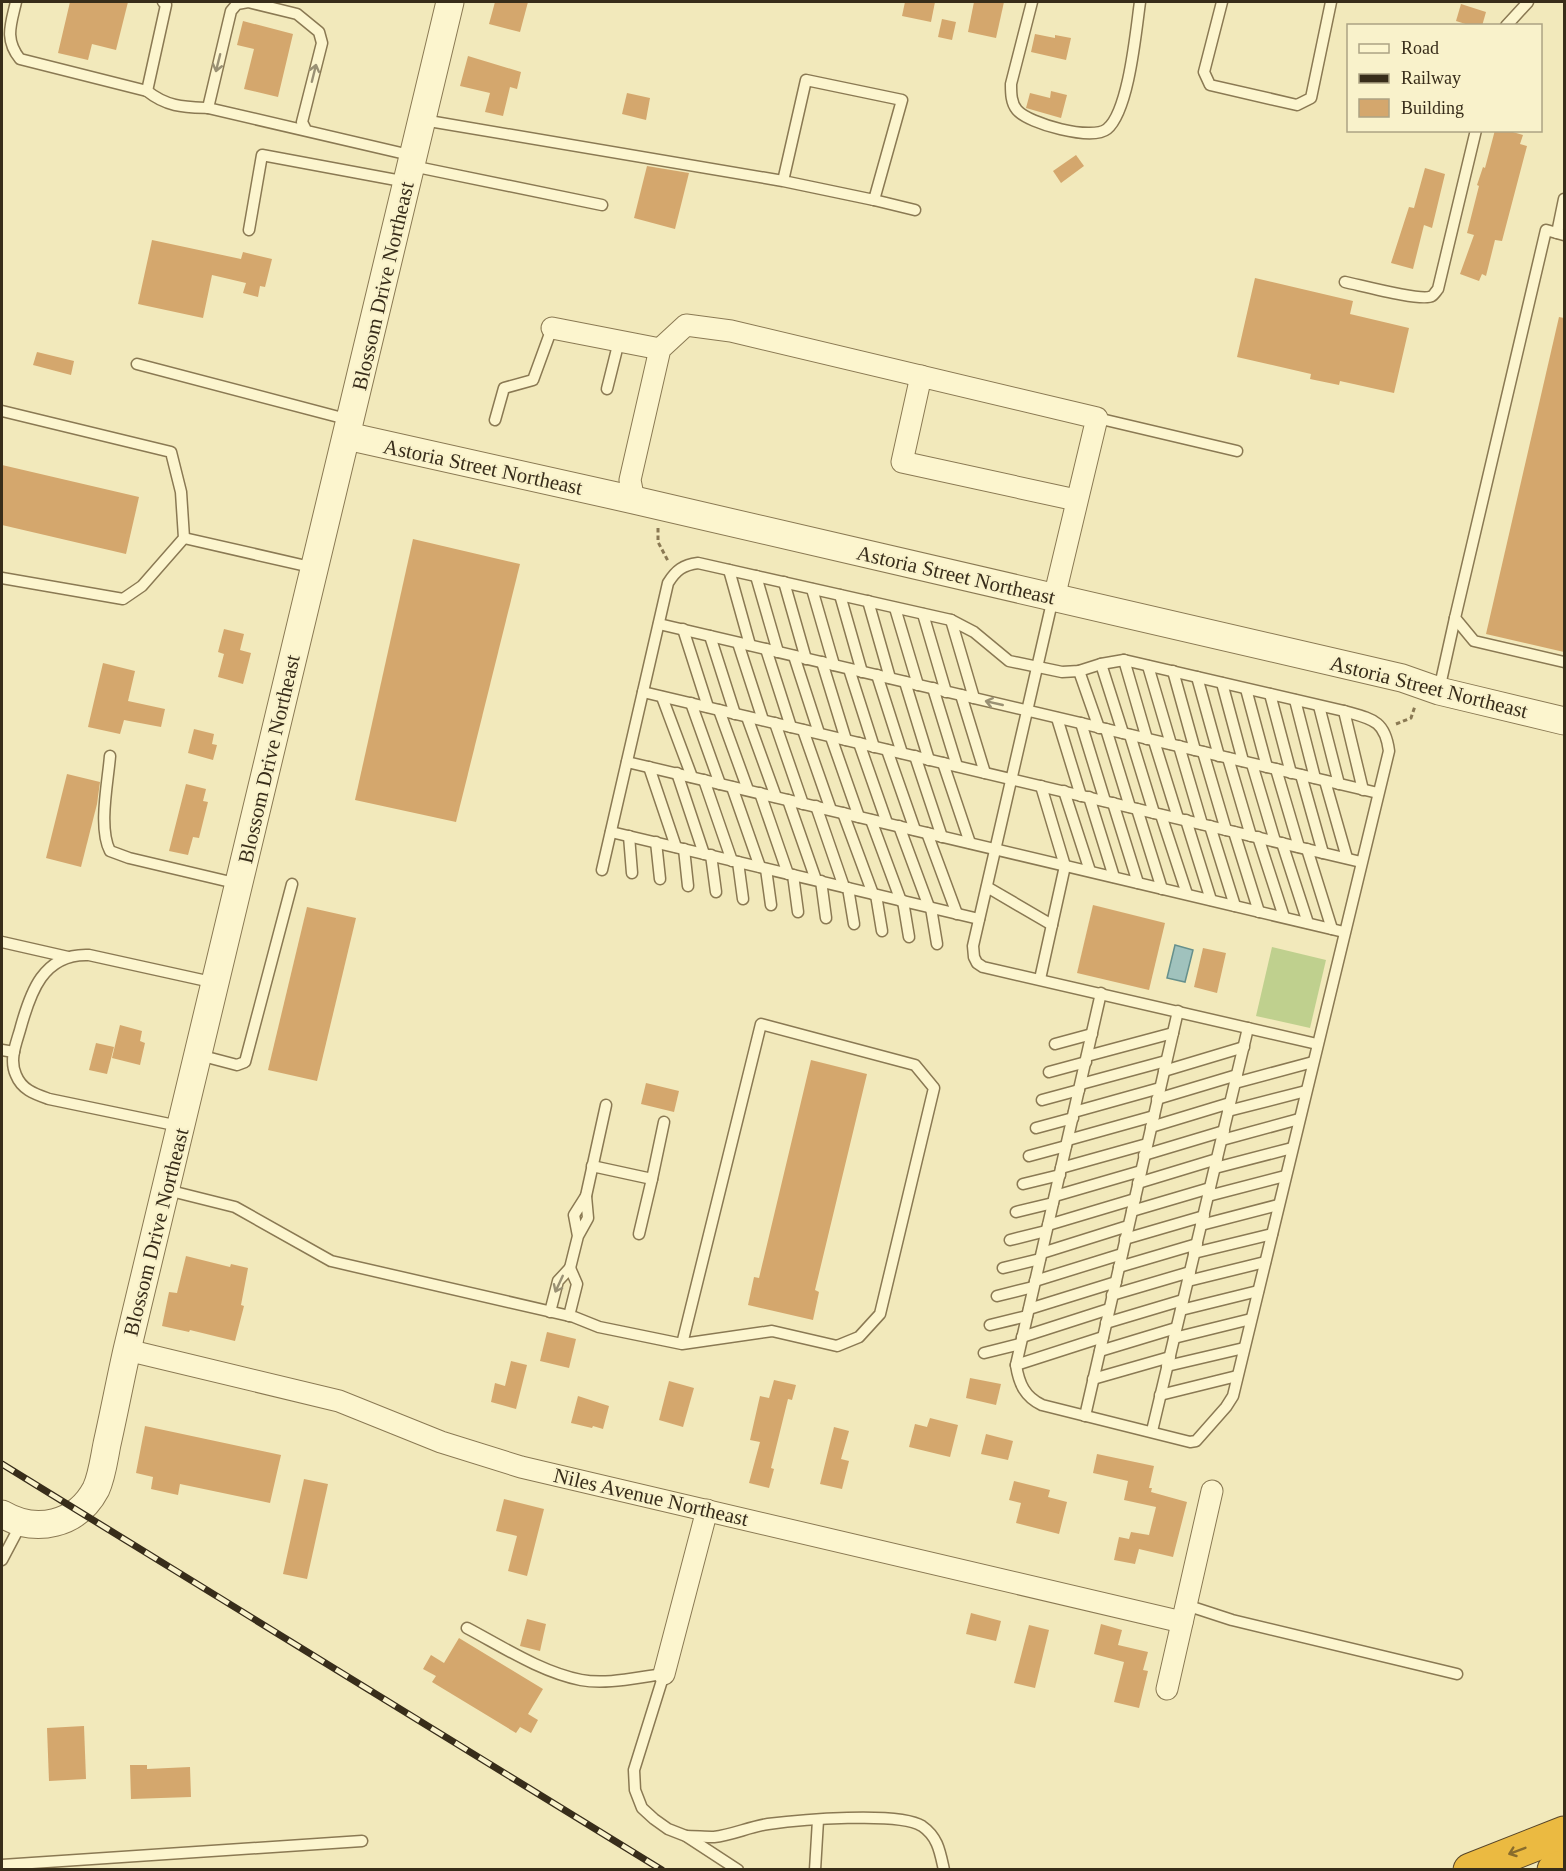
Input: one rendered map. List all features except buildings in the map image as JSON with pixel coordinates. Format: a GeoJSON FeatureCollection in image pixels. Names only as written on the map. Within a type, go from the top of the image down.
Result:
{"type":"FeatureCollection","features":[{"type":"Feature","properties":{"kind":"highway"},"geometry":{"type":"LineString","coordinates":[[1470,1869],[1564,1833]]}},
{"type":"Feature","properties":{"kind":"highway"},"geometry":{"type":"LineString","coordinates":[[1554,1869],[1564,1866]]}},
{"type":"Feature","properties":{"kind":"street","name":"Blossom Drive Northeast"},"geometry":{"type":"LineString","coordinates":[[11,1519],[34,1525],[52,1524],[79,1512],[97,1486],[127,1350],[450,2]]}},
{"type":"Feature","properties":{"kind":"street"},"geometry":{"type":"LineString","coordinates":[[634,500],[630,480],[660,349],[686,325],[731,331],[1097,418],[1053,598]]}},
{"type":"Feature","properties":{"kind":"street"},"geometry":{"type":"LineString","coordinates":[[552,328],[660,349]]}},
{"type":"Feature","properties":{"kind":"street"},"geometry":{"type":"LineString","coordinates":[[921,376],[902,462],[1076,500]]}},
{"type":"Feature","properties":{"kind":"street","name":"Astoria Street Northeast"},"geometry":{"type":"LineString","coordinates":[[349,428],[663,507],[1402,678],[1431,688],[1564,720]]}},
{"type":"Feature","properties":{"kind":"street","name":"Niles Avenue Northeast"},"geometry":{"type":"LineString","coordinates":[[127,1350],[339,1401],[441,1442],[521,1467],[707,1510],[1184,1613]]}},
{"type":"Feature","properties":{"kind":"street"},"geometry":{"type":"LineString","coordinates":[[1167,1689],[1212,1491]]}},
{"type":"Feature","properties":{"kind":"street"},"geometry":{"type":"LineString","coordinates":[[664,1674],[707,1510]]}},
{"type":"Feature","properties":{"kind":"lane"},"geometry":{"type":"LineString","coordinates":[[16,2],[9,35],[12,49],[20,59],[147,91],[160,101],[182,107],[208,108],[306,130],[411,168]]}},
{"type":"Feature","properties":{"kind":"lane"},"geometry":{"type":"LineString","coordinates":[[147,91],[166,5],[163,2]]}},
{"type":"Feature","properties":{"kind":"lane"},"geometry":{"type":"LineString","coordinates":[[208,108],[231,12],[237,4],[248,2],[297,14],[319,32],[322,43],[302,122],[306,130]]}},
{"type":"Feature","properties":{"kind":"lane"},"geometry":{"type":"LineString","coordinates":[[1032,2],[1011,84],[1011,98],[1015,109],[1028,120],[1088,134],[1106,130],[1116,118],[1133,56],[1140,2]]}},
{"type":"Feature","properties":{"kind":"lane"},"geometry":{"type":"LineString","coordinates":[[1222,2],[1204,72],[1210,85],[1297,105],[1311,98],[1330,2]]}},
{"type":"Feature","properties":{"kind":"lane"},"geometry":{"type":"LineString","coordinates":[[1508,24],[1528,2]]}},
{"type":"Feature","properties":{"kind":"lane"},"geometry":{"type":"LineString","coordinates":[[783,181],[806,80],[902,100],[874,200]]}},
{"type":"Feature","properties":{"kind":"lane"},"geometry":{"type":"LineString","coordinates":[[423,119],[783,181],[915,210]]}},
{"type":"Feature","properties":{"kind":"lane"},"geometry":{"type":"LineString","coordinates":[[1345,282],[1410,296],[1424,298],[1432,296],[1438,289],[1476,132]]}},
{"type":"Feature","properties":{"kind":"lane"},"geometry":{"type":"LineString","coordinates":[[249,230],[262,155],[411,168],[602,205]]}},
{"type":"Feature","properties":{"kind":"lane"},"geometry":{"type":"LineString","coordinates":[[1431,688],[1455,618],[1546,230],[1561,234],[1564,199]]}},
{"type":"Feature","properties":{"kind":"lane"},"geometry":{"type":"LineString","coordinates":[[495,420],[504,388],[533,380],[552,328]]}},
{"type":"Feature","properties":{"kind":"lane"},"geometry":{"type":"LineString","coordinates":[[607,389],[619,341]]}},
{"type":"Feature","properties":{"kind":"lane"},"geometry":{"type":"LineString","coordinates":[[138,364],[349,428]]}},
{"type":"Feature","properties":{"kind":"lane"},"geometry":{"type":"LineString","coordinates":[[2,411],[171,452],[181,492],[184,538],[142,586],[123,599],[2,578]]}},
{"type":"Feature","properties":{"kind":"lane"},"geometry":{"type":"LineString","coordinates":[[1097,418],[1237,451]]}},
{"type":"Feature","properties":{"kind":"lane"},"geometry":{"type":"LineString","coordinates":[[184,538],[315,568]]}},
{"type":"Feature","properties":{"kind":"lane"},"geometry":{"type":"LineString","coordinates":[[602,870],[668,583],[678,571],[689,564],[698,563],[951,620],[974,632],[1008,661],[1062,672],[1079,671],[1124,660],[1371,718],[1383,729],[1389,752],[1233,1396],[1227,1407],[1196,1442],[1042,1405],[1032,1401],[1024,1392],[1018,1377],[1016,1365],[1021,1341],[1101,993]]}},
{"type":"Feature","properties":{"kind":"lane"},"geometry":{"type":"LineString","coordinates":[[729,570],[750,645]]}},
{"type":"Feature","properties":{"kind":"lane"},"geometry":{"type":"LineString","coordinates":[[756,576],[778,652]]}},
{"type":"Feature","properties":{"kind":"lane"},"geometry":{"type":"LineString","coordinates":[[784,582],[806,659]]}},
{"type":"Feature","properties":{"kind":"lane"},"geometry":{"type":"LineString","coordinates":[[812,589],[834,665]]}},
{"type":"Feature","properties":{"kind":"lane"},"geometry":{"type":"LineString","coordinates":[[840,595],[862,672]]}},
{"type":"Feature","properties":{"kind":"lane"},"geometry":{"type":"LineString","coordinates":[[1053,598],[973,946],[977,963],[983,967],[1317,1044]]}},
{"type":"Feature","properties":{"kind":"lane"},"geometry":{"type":"LineString","coordinates":[[868,601],[890,678]]}},
{"type":"Feature","properties":{"kind":"lane"},"geometry":{"type":"LineString","coordinates":[[895,608],[918,685]]}},
{"type":"Feature","properties":{"kind":"lane"},"geometry":{"type":"LineString","coordinates":[[923,614],[946,692]]}},
{"type":"Feature","properties":{"kind":"lane"},"geometry":{"type":"LineString","coordinates":[[1455,618],[1473,641],[1564,662]]}},
{"type":"Feature","properties":{"kind":"lane"},"geometry":{"type":"LineString","coordinates":[[951,620],[974,698]]}},
{"type":"Feature","properties":{"kind":"lane"},"geometry":{"type":"LineString","coordinates":[[659,624],[1378,793]]}},
{"type":"Feature","properties":{"kind":"lane"},"geometry":{"type":"LineString","coordinates":[[683,630],[713,709],[748,790]]}},
{"type":"Feature","properties":{"kind":"lane"},"geometry":{"type":"LineString","coordinates":[[710,636],[735,714]]}},
{"type":"Feature","properties":{"kind":"lane"},"geometry":{"type":"LineString","coordinates":[[738,643],[763,720]]}},
{"type":"Feature","properties":{"kind":"lane"},"geometry":{"type":"LineString","coordinates":[[766,649],[791,727]]}},
{"type":"Feature","properties":{"kind":"lane"},"geometry":{"type":"LineString","coordinates":[[794,656],[819,734]]}},
{"type":"Feature","properties":{"kind":"lane"},"geometry":{"type":"LineString","coordinates":[[1124,660],[1151,740],[1211,900]]}},
{"type":"Feature","properties":{"kind":"lane"},"geometry":{"type":"LineString","coordinates":[[822,662],[846,740]]}},
{"type":"Feature","properties":{"kind":"lane"},"geometry":{"type":"LineString","coordinates":[[1101,664],[1187,894]]}},
{"type":"Feature","properties":{"kind":"lane"},"geometry":{"type":"LineString","coordinates":[[1148,666],[1235,906]]}},
{"type":"Feature","properties":{"kind":"lane"},"geometry":{"type":"LineString","coordinates":[[849,669],[874,747]]}},
{"type":"Feature","properties":{"kind":"lane"},"geometry":{"type":"LineString","coordinates":[[1079,671],[1162,889]]}},
{"type":"Feature","properties":{"kind":"lane"},"geometry":{"type":"LineString","coordinates":[[1173,671],[1199,751],[1259,912]]}},
{"type":"Feature","properties":{"kind":"lane"},"geometry":{"type":"LineString","coordinates":[[877,675],[902,753]]}},
{"type":"Feature","properties":{"kind":"lane"},"geometry":{"type":"LineString","coordinates":[[1197,677],[1223,757],[1284,917]]}},
{"type":"Feature","properties":{"kind":"lane"},"geometry":{"type":"LineString","coordinates":[[905,682],[929,760]]}},
{"type":"Feature","properties":{"kind":"lane"},"geometry":{"type":"LineString","coordinates":[[1222,683],[1247,762],[1308,923]]}},
{"type":"Feature","properties":{"kind":"lane"},"geometry":{"type":"LineString","coordinates":[[933,688],[957,766]]}},
{"type":"Feature","properties":{"kind":"lane"},"geometry":{"type":"LineString","coordinates":[[1246,688],[1272,768],[1332,929]]}},
{"type":"Feature","properties":{"kind":"lane"},"geometry":{"type":"LineString","coordinates":[[643,692],[1361,862]]}},
{"type":"Feature","properties":{"kind":"lane"},"geometry":{"type":"LineString","coordinates":[[1270,694],[1323,853]]}},
{"type":"Feature","properties":{"kind":"lane"},"geometry":{"type":"LineString","coordinates":[[961,695],[985,773]]}},
{"type":"Feature","properties":{"kind":"lane"},"geometry":{"type":"LineString","coordinates":[[663,697],[692,777]]}},
{"type":"Feature","properties":{"kind":"lane"},"geometry":{"type":"LineString","coordinates":[[1295,700],[1347,858]]}},
{"type":"Feature","properties":{"kind":"lane"},"geometry":{"type":"LineString","coordinates":[[690,703],[720,784]]}},
{"type":"Feature","properties":{"kind":"lane"},"geometry":{"type":"LineString","coordinates":[[1319,705],[1339,784]]}},
{"type":"Feature","properties":{"kind":"lane"},"geometry":{"type":"LineString","coordinates":[[1344,711],[1363,790]]}},
{"type":"Feature","properties":{"kind":"lane"},"geometry":{"type":"LineString","coordinates":[[747,717],[776,797]]}},
{"type":"Feature","properties":{"kind":"lane"},"geometry":{"type":"LineString","coordinates":[[1057,718],[1114,877]]}},
{"type":"Feature","properties":{"kind":"lane"},"geometry":{"type":"LineString","coordinates":[[775,723],[803,804]]}},
{"type":"Feature","properties":{"kind":"lane"},"geometry":{"type":"LineString","coordinates":[[1081,723],[1138,883]]}},
{"type":"Feature","properties":{"kind":"lane"},"geometry":{"type":"LineString","coordinates":[[803,730],[831,810]]}},
{"type":"Feature","properties":{"kind":"lane"},"geometry":{"type":"LineString","coordinates":[[831,736],[859,817]]}},
{"type":"Feature","properties":{"kind":"lane"},"geometry":{"type":"LineString","coordinates":[[859,743],[887,824]]}},
{"type":"Feature","properties":{"kind":"lane"},"geometry":{"type":"LineString","coordinates":[[887,750],[915,830]]}},
{"type":"Feature","properties":{"kind":"lane"},"geometry":{"type":"LineString","coordinates":[[110,756],[105,841],[110,851],[129,858],[240,884]]}},
{"type":"Feature","properties":{"kind":"lane"},"geometry":{"type":"LineString","coordinates":[[915,756],[942,837]]}},
{"type":"Feature","properties":{"kind":"lane"},"geometry":{"type":"LineString","coordinates":[[627,762],[1344,932]]}},
{"type":"Feature","properties":{"kind":"lane"},"geometry":{"type":"LineString","coordinates":[[943,763],[970,843]]}},
{"type":"Feature","properties":{"kind":"lane"},"geometry":{"type":"LineString","coordinates":[[649,767],[680,848],[688,886]]}},
{"type":"Feature","properties":{"kind":"lane"},"geometry":{"type":"LineString","coordinates":[[677,773],[708,855],[716,892]]}},
{"type":"Feature","properties":{"kind":"lane"},"geometry":{"type":"LineString","coordinates":[[704,780],[735,861],[743,899]]}},
{"type":"Feature","properties":{"kind":"lane"},"geometry":{"type":"LineString","coordinates":[[1040,979],[1065,866],[1041,786]]}},
{"type":"Feature","properties":{"kind":"lane"},"geometry":{"type":"LineString","coordinates":[[732,787],[763,868],[771,905]]}},
{"type":"Feature","properties":{"kind":"lane"},"geometry":{"type":"LineString","coordinates":[[1064,792],[1090,872]]}},
{"type":"Feature","properties":{"kind":"lane"},"geometry":{"type":"LineString","coordinates":[[760,793],[791,874],[798,912]]}},
{"type":"Feature","properties":{"kind":"lane"},"geometry":{"type":"LineString","coordinates":[[788,800],[819,881],[826,918]]}},
{"type":"Feature","properties":{"kind":"lane"},"geometry":{"type":"LineString","coordinates":[[816,806],[846,888],[854,924]]}},
{"type":"Feature","properties":{"kind":"lane"},"geometry":{"type":"LineString","coordinates":[[843,813],[874,894],[882,931]]}},
{"type":"Feature","properties":{"kind":"lane"},"geometry":{"type":"LineString","coordinates":[[871,820],[902,901],[909,937]]}},
{"type":"Feature","properties":{"kind":"lane"},"geometry":{"type":"LineString","coordinates":[[899,826],[930,907],[937,944]]}},
{"type":"Feature","properties":{"kind":"lane"},"geometry":{"type":"LineString","coordinates":[[611,832],[979,919]]}},
{"type":"Feature","properties":{"kind":"lane"},"geometry":{"type":"LineString","coordinates":[[927,833],[957,914]]}},
{"type":"Feature","properties":{"kind":"lane"},"geometry":{"type":"LineString","coordinates":[[629,836],[632,873]]}},
{"type":"Feature","properties":{"kind":"lane"},"geometry":{"type":"LineString","coordinates":[[656,842],[660,879]]}},
{"type":"Feature","properties":{"kind":"lane"},"geometry":{"type":"LineString","coordinates":[[199,1055],[237,1065],[245,1062],[292,884]]}},
{"type":"Feature","properties":{"kind":"lane"},"geometry":{"type":"LineString","coordinates":[[987,887],[1052,925]]}},
{"type":"Feature","properties":{"kind":"lane"},"geometry":{"type":"LineString","coordinates":[[2,942],[68,957],[89,955],[216,983]]}},
{"type":"Feature","properties":{"kind":"lane"},"geometry":{"type":"LineString","coordinates":[[68,957],[48,970],[38,981],[28,999],[14,1052],[13,1066],[16,1076],[32,1093],[49,1099],[182,1126]]}},
{"type":"Feature","properties":{"kind":"lane"},"geometry":{"type":"LineString","coordinates":[[1085,1416],[1178,1011]]}},
{"type":"Feature","properties":{"kind":"lane"},"geometry":{"type":"LineString","coordinates":[[167,1190],[235,1207],[331,1261],[569,1316],[599,1327],[682,1344],[772,1331],[837,1346],[858,1338],[880,1314],[934,1088],[915,1065],[761,1024],[682,1344]]}},
{"type":"Feature","properties":{"kind":"lane"},"geometry":{"type":"LineString","coordinates":[[1152,1431],[1248,1028]]}},
{"type":"Feature","properties":{"kind":"lane"},"geometry":{"type":"LineString","coordinates":[[1049,1072],[1173,1033]]}},
{"type":"Feature","properties":{"kind":"lane"},"geometry":{"type":"LineString","coordinates":[[1055,1044],[1092,1034]]}},
{"type":"Feature","properties":{"kind":"lane"},"geometry":{"type":"LineString","coordinates":[[1042,1100],[1080,1087],[1244,1047]]}},
{"type":"Feature","properties":{"kind":"lane"},"geometry":{"type":"LineString","coordinates":[[2,1050],[14,1052]]}},
{"type":"Feature","properties":{"kind":"lane"},"geometry":{"type":"LineString","coordinates":[[1036,1128],[1073,1115],[1159,1094],[1313,1062]]}},
{"type":"Feature","properties":{"kind":"lane"},"geometry":{"type":"LineString","coordinates":[[1029,1156],[1067,1143],[1152,1122],[1306,1091]]}},
{"type":"Feature","properties":{"kind":"lane"},"geometry":{"type":"LineString","coordinates":[[550,1312],[558,1281],[570,1268],[578,1236],[588,1218],[586,1196],[606,1105]]}},
{"type":"Feature","properties":{"kind":"lane"},"geometry":{"type":"LineString","coordinates":[[1144,1155],[1299,1119]]}},
{"type":"Feature","properties":{"kind":"lane"},"geometry":{"type":"LineString","coordinates":[[639,1234],[664,1122]]}},
{"type":"Feature","properties":{"kind":"lane"},"geometry":{"type":"LineString","coordinates":[[1023,1184],[1147,1144]]}},
{"type":"Feature","properties":{"kind":"lane"},"geometry":{"type":"LineString","coordinates":[[1138,1183],[1292,1148]]}},
{"type":"Feature","properties":{"kind":"lane"},"geometry":{"type":"LineString","coordinates":[[592,1166],[652,1179]]}},
{"type":"Feature","properties":{"kind":"lane"},"geometry":{"type":"LineString","coordinates":[[1016,1212],[1141,1171]]}},
{"type":"Feature","properties":{"kind":"lane"},"geometry":{"type":"LineString","coordinates":[[1132,1211],[1285,1176]]}},
{"type":"Feature","properties":{"kind":"lane"},"geometry":{"type":"LineString","coordinates":[[1010,1240],[1135,1199]]}},
{"type":"Feature","properties":{"kind":"lane"},"geometry":{"type":"LineString","coordinates":[[1125,1239],[1202,1220],[1278,1205]]}},
{"type":"Feature","properties":{"kind":"lane"},"geometry":{"type":"LineString","coordinates":[[1003,1268],[1128,1227]]}},
{"type":"Feature","properties":{"kind":"lane"},"geometry":{"type":"LineString","coordinates":[[1119,1267],[1272,1233]]}},
{"type":"Feature","properties":{"kind":"lane"},"geometry":{"type":"LineString","coordinates":[[997,1296],[1122,1254]]}},
{"type":"Feature","properties":{"kind":"lane"},"geometry":{"type":"LineString","coordinates":[[1112,1295],[1265,1262]]}},
{"type":"Feature","properties":{"kind":"lane"},"geometry":{"type":"LineString","coordinates":[[569,1316],[577,1284],[570,1268]]}},
{"type":"Feature","properties":{"kind":"lane"},"geometry":{"type":"LineString","coordinates":[[990,1324],[1116,1282]]}},
{"type":"Feature","properties":{"kind":"lane"},"geometry":{"type":"LineString","coordinates":[[1106,1323],[1182,1305],[1258,1291]]}},
{"type":"Feature","properties":{"kind":"lane"},"geometry":{"type":"LineString","coordinates":[[984,1353],[1109,1309]]}},
{"type":"Feature","properties":{"kind":"lane"},"geometry":{"type":"LineString","coordinates":[[1100,1351],[1175,1333],[1251,1319]]}},
{"type":"Feature","properties":{"kind":"lane"},"geometry":{"type":"LineString","coordinates":[[1016,1365],[1103,1337]]}},
{"type":"Feature","properties":{"kind":"lane"},"geometry":{"type":"LineString","coordinates":[[1093,1379],[1168,1361],[1244,1348]]}},
{"type":"Feature","properties":{"kind":"lane"},"geometry":{"type":"LineString","coordinates":[[1160,1395],[1237,1376]]}},
{"type":"Feature","properties":{"kind":"lane"},"geometry":{"type":"LineString","coordinates":[[2,1560],[11,1519]]}},
{"type":"Feature","properties":{"kind":"lane"},"geometry":{"type":"LineString","coordinates":[[1184,1613],[1232,1620],[1457,1674]]}},
{"type":"Feature","properties":{"kind":"lane"},"geometry":{"type":"LineString","coordinates":[[467,1628],[514,1654],[557,1673],[582,1680],[606,1681],[664,1674],[634,1770],[634,1790],[642,1808],[654,1820],[686,1836],[738,1869]]}},
{"type":"Feature","properties":{"kind":"lane"},"geometry":{"type":"LineString","coordinates":[[686,1836],[714,1837],[767,1825],[818,1821],[880,1818],[910,1821],[922,1827],[938,1842],[944,1869]]}},
{"type":"Feature","properties":{"kind":"lane"},"geometry":{"type":"LineString","coordinates":[[815,1869],[818,1821]]}},
{"type":"Feature","properties":{"kind":"lane"},"geometry":{"type":"LineString","coordinates":[[2,1865],[362,1841]]}},
{"type":"Feature","properties":{"kind":"path"},"geometry":{"type":"LineString","coordinates":[[663,507],[657,535],[658,542],[669,562],[678,571]]}},
{"type":"Feature","properties":{"kind":"path"},"geometry":{"type":"LineString","coordinates":[[1383,729],[1411,718],[1431,688]]}},
{"type":"Feature","properties":{"kind":"green space"},"geometry":{"type":"Polygon","coordinates":[[[1272,947],[1326,960],[1310,1028],[1256,1016],[1272,947]]]}},
{"type":"Feature","properties":{"kind":"water"},"geometry":{"type":"Polygon","coordinates":[[[1175,945],[1193,950],[1185,982],[1167,978],[1175,945]]]}},
{"type":"Feature","properties":{"kind":"railway"},"geometry":{"type":"LineString","coordinates":[[2,1464],[662,1870]]}}]}
